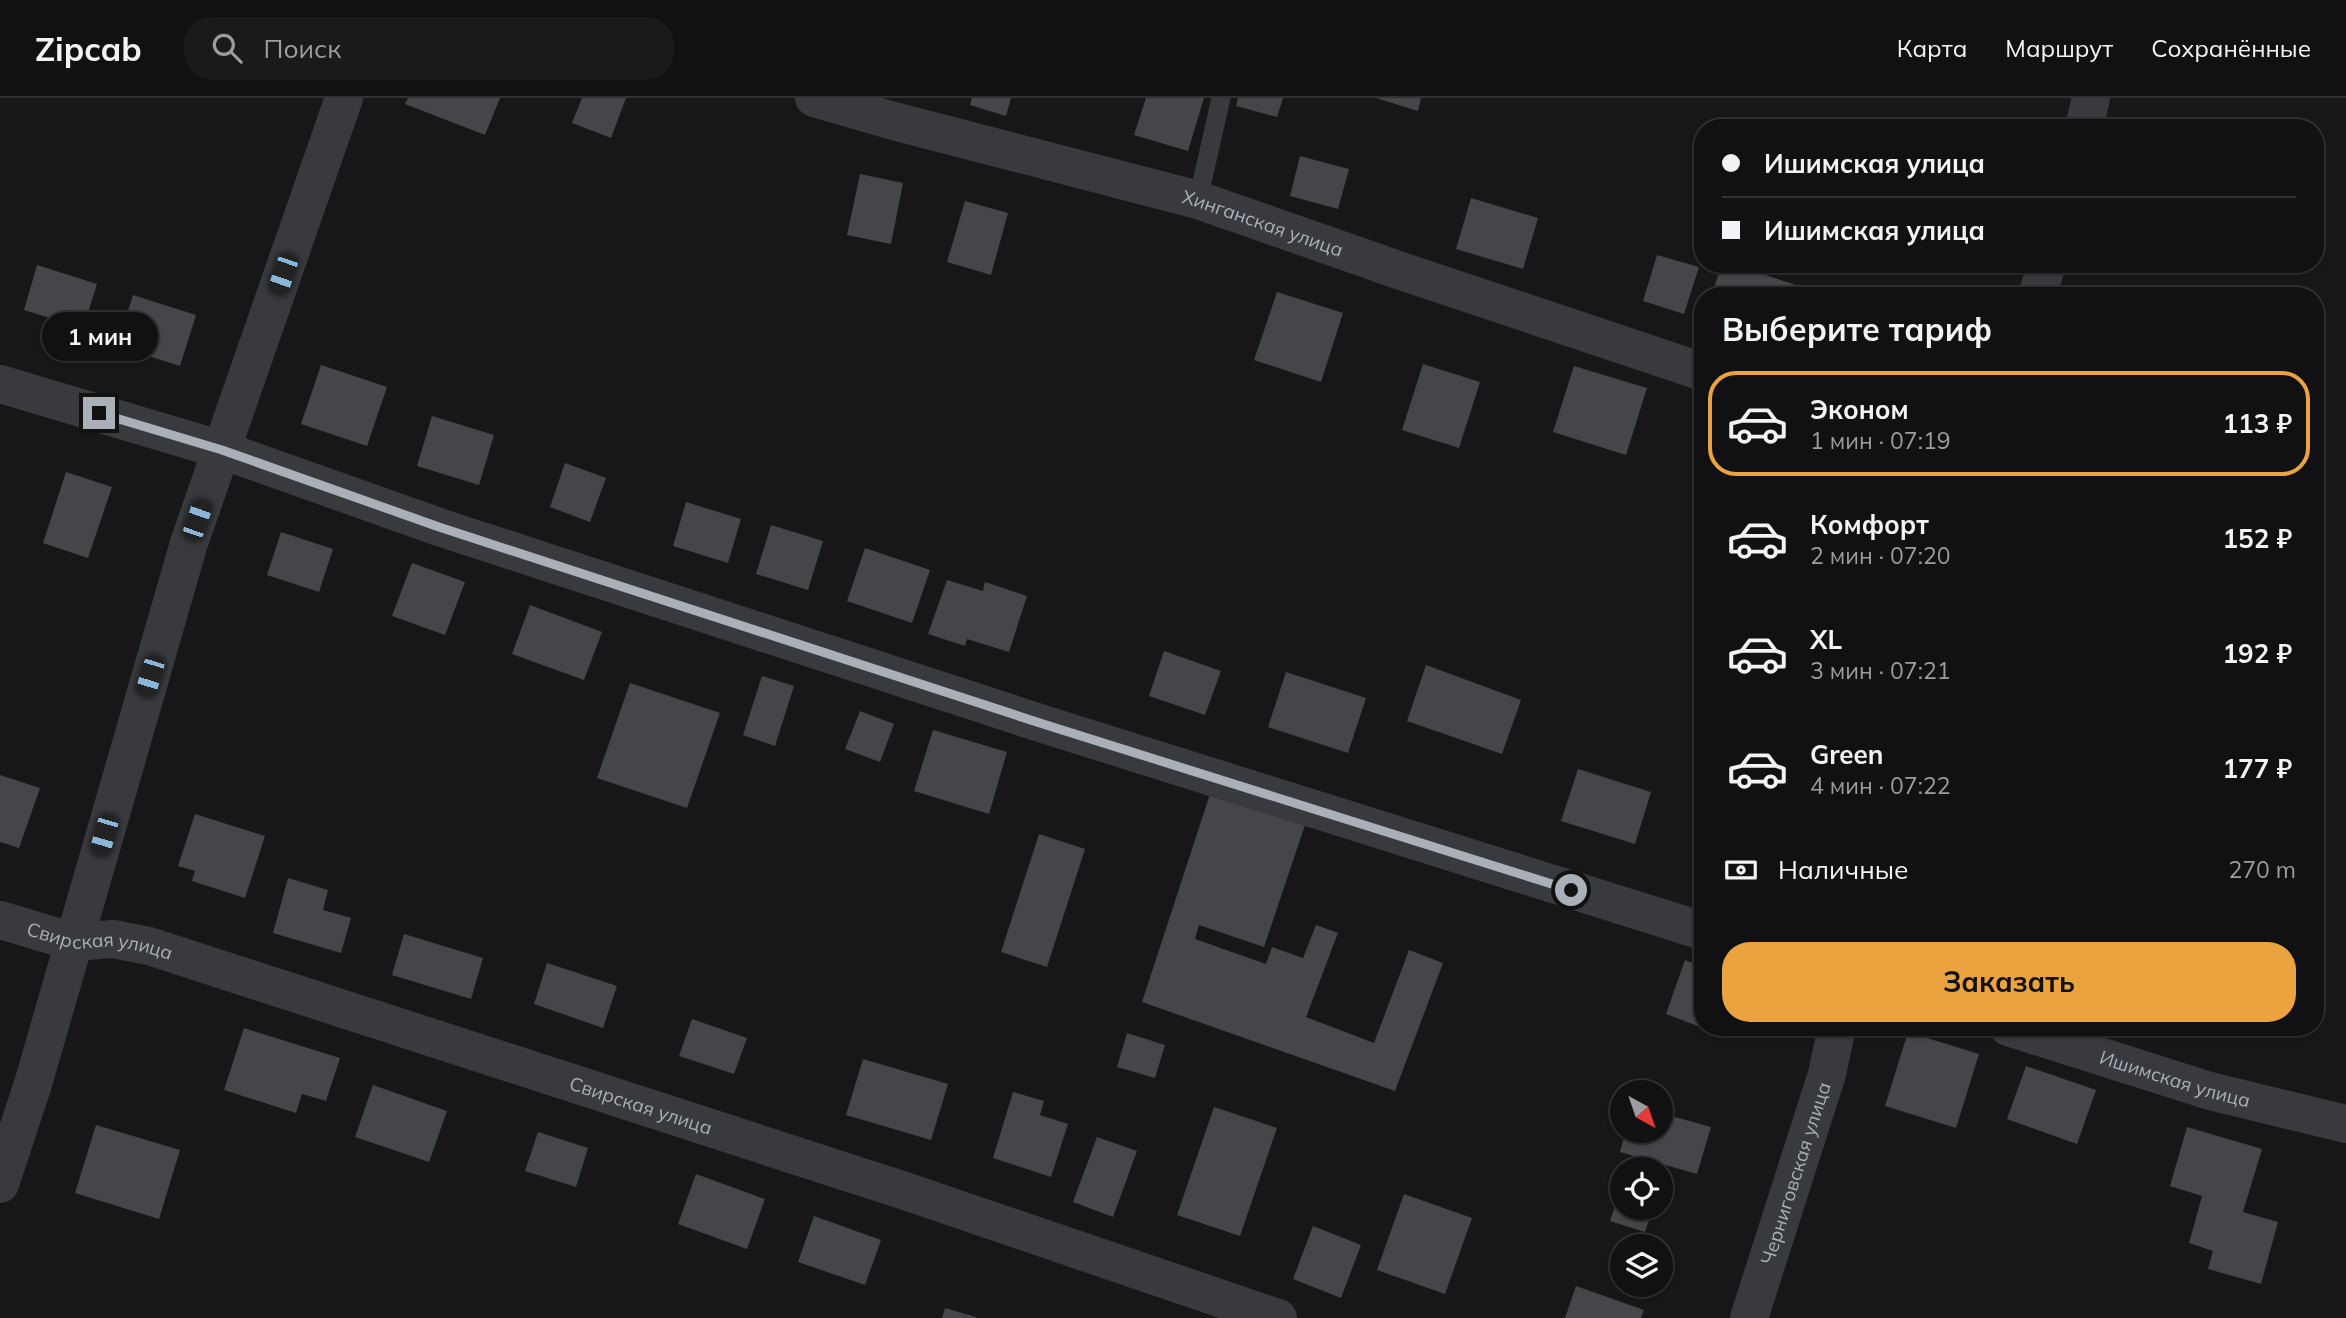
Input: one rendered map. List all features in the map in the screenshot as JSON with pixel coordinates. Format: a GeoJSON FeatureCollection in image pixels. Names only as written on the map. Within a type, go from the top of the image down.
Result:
{"type":"FeatureCollection","features":[{"type":"Feature","properties":{"kind":"street"},"geometry":{"type":"LineString","coordinates":[[0,1184],[33,1084],[189,543],[344,98]]}},
{"type":"Feature","properties":{"kind":"street","name":"Хинганская улица"},"geometry":{"type":"LineString","coordinates":[[814,98],[1198,200],[1694,369]]}},
{"type":"Feature","properties":{"kind":"street"},"geometry":{"type":"LineString","coordinates":[[2086,119],[2091,98]]}},
{"type":"Feature","properties":{"kind":"street"},"geometry":{"type":"LineString","coordinates":[[0,384],[222,450],[439,527],[1003,711],[1694,928]]}},
{"type":"Feature","properties":{"kind":"street","name":"Свирская улица"},"geometry":{"type":"LineString","coordinates":[[0,920],[74,942],[113,939],[149,946],[905,1191],[1278,1318]]}},
{"type":"Feature","properties":{"kind":"street","name":"Черниговская улица"},"geometry":{"type":"LineString","coordinates":[[1749,1318],[1827,1074],[1836,1036]]}},
{"type":"Feature","properties":{"kind":"street","name":"Ишимская улица"},"geometry":{"type":"LineString","coordinates":[[2036,1036],[2210,1091],[2346,1124]]}},
{"type":"Feature","properties":{"kind":"lane"},"geometry":{"type":"LineString","coordinates":[[1198,200],[1221,98]]}},
{"type":"Feature","properties":{"kind":"building"},"geometry":{"type":"Polygon","coordinates":[[[408,98],[500,98],[485,135],[405,104],[408,98]]]}},
{"type":"Feature","properties":{"kind":"building"},"geometry":{"type":"Polygon","coordinates":[[[582,98],[626,98],[611,138],[572,123],[582,98]]]}},
{"type":"Feature","properties":{"kind":"building"},"geometry":{"type":"Polygon","coordinates":[[[972,98],[1011,98],[1006,116],[970,105],[972,98]]]}},
{"type":"Feature","properties":{"kind":"building"},"geometry":{"type":"Polygon","coordinates":[[[1146,98],[1204,98],[1188,151],[1134,135],[1146,98]]]}},
{"type":"Feature","properties":{"kind":"building"},"geometry":{"type":"Polygon","coordinates":[[[1238,98],[1283,98],[1277,117],[1236,106],[1238,98]]]}},
{"type":"Feature","properties":{"kind":"building"},"geometry":{"type":"Polygon","coordinates":[[[1376,98],[1421,98],[1418,111],[1376,98]]]}},
{"type":"Feature","properties":{"kind":"building"},"geometry":{"type":"Polygon","coordinates":[[[1300,156],[1349,169],[1338,209],[1290,196],[1300,156]]]}},
{"type":"Feature","properties":{"kind":"building"},"geometry":{"type":"Polygon","coordinates":[[[860,174],[903,183],[891,244],[847,235],[860,174]]]}},
{"type":"Feature","properties":{"kind":"building"},"geometry":{"type":"Polygon","coordinates":[[[1471,198],[1538,218],[1523,269],[1456,249],[1471,198]]]}},
{"type":"Feature","properties":{"kind":"building"},"geometry":{"type":"Polygon","coordinates":[[[965,201],[1008,213],[991,275],[947,262],[965,201]]]}},
{"type":"Feature","properties":{"kind":"building"},"geometry":{"type":"Polygon","coordinates":[[[1657,255],[1694,266],[1694,273],[1697,273],[1684,314],[1643,301],[1657,255]]]}},
{"type":"Feature","properties":{"kind":"building"},"geometry":{"type":"Polygon","coordinates":[[[37,265],[97,284],[83,328],[24,310],[37,265]]]}},
{"type":"Feature","properties":{"kind":"building"},"geometry":{"type":"Polygon","coordinates":[[[1719,273],[1759,273],[1802,287],[1714,287],[1719,273]]]}},
{"type":"Feature","properties":{"kind":"building"},"geometry":{"type":"Polygon","coordinates":[[[1277,292],[1343,313],[1321,382],[1254,360],[1277,292]]]}},
{"type":"Feature","properties":{"kind":"building"},"geometry":{"type":"Polygon","coordinates":[[[133,295],[196,315],[180,366],[117,346],[133,295]]]}},
{"type":"Feature","properties":{"kind":"building"},"geometry":{"type":"Polygon","coordinates":[[[1423,364],[1480,382],[1459,448],[1402,430],[1423,364]]]}},
{"type":"Feature","properties":{"kind":"building"},"geometry":{"type":"Polygon","coordinates":[[[321,365],[387,387],[367,446],[301,424],[321,365]]]}},
{"type":"Feature","properties":{"kind":"building"},"geometry":{"type":"Polygon","coordinates":[[[1574,366],[1647,388],[1626,455],[1553,432],[1574,366]]]}},
{"type":"Feature","properties":{"kind":"building"},"geometry":{"type":"Polygon","coordinates":[[[432,416],[494,435],[479,485],[417,466],[432,416]]]}},
{"type":"Feature","properties":{"kind":"building"},"geometry":{"type":"Polygon","coordinates":[[[565,463],[606,478],[590,522],[550,507],[565,463]]]}},
{"type":"Feature","properties":{"kind":"building"},"geometry":{"type":"Polygon","coordinates":[[[66,472],[112,487],[88,558],[43,543],[66,472]]]}},
{"type":"Feature","properties":{"kind":"building"},"geometry":{"type":"Polygon","coordinates":[[[686,502],[741,519],[728,563],[673,546],[686,502]]]}},
{"type":"Feature","properties":{"kind":"building"},"geometry":{"type":"Polygon","coordinates":[[[771,525],[823,541],[808,590],[756,574],[771,525]]]}},
{"type":"Feature","properties":{"kind":"building"},"geometry":{"type":"Polygon","coordinates":[[[281,532],[333,549],[319,592],[267,575],[281,532]]]}},
{"type":"Feature","properties":{"kind":"building"},"geometry":{"type":"Polygon","coordinates":[[[865,548],[930,570],[912,623],[847,601],[865,548]]]}},
{"type":"Feature","properties":{"kind":"building"},"geometry":{"type":"Polygon","coordinates":[[[412,563],[465,582],[445,635],[392,616],[412,563]]]}},
{"type":"Feature","properties":{"kind":"building"},"geometry":{"type":"Polygon","coordinates":[[[947,580],[983,591],[985,582],[1027,596],[1009,652],[967,639],[965,646],[928,634],[947,580]]]}},
{"type":"Feature","properties":{"kind":"building"},"geometry":{"type":"Polygon","coordinates":[[[530,605],[602,632],[584,680],[512,654],[530,605]]]}},
{"type":"Feature","properties":{"kind":"building"},"geometry":{"type":"Polygon","coordinates":[[[1164,651],[1221,671],[1205,715],[1149,696],[1164,651]]]}},
{"type":"Feature","properties":{"kind":"building"},"geometry":{"type":"Polygon","coordinates":[[[1426,665],[1521,700],[1502,754],[1407,721],[1426,665]]]}},
{"type":"Feature","properties":{"kind":"building"},"geometry":{"type":"Polygon","coordinates":[[[1286,672],[1366,698],[1348,753],[1268,727],[1286,672]]]}},
{"type":"Feature","properties":{"kind":"building"},"geometry":{"type":"Polygon","coordinates":[[[762,676],[794,686],[775,746],[743,735],[762,676]]]}},
{"type":"Feature","properties":{"kind":"building"},"geometry":{"type":"Polygon","coordinates":[[[630,683],[720,713],[687,808],[597,778],[630,683]]]}},
{"type":"Feature","properties":{"kind":"building"},"geometry":{"type":"Polygon","coordinates":[[[860,711],[894,724],[880,762],[845,749],[860,711]]]}},
{"type":"Feature","properties":{"kind":"building"},"geometry":{"type":"Polygon","coordinates":[[[933,730],[1007,752],[989,814],[914,791],[933,730]]]}},
{"type":"Feature","properties":{"kind":"building"},"geometry":{"type":"Polygon","coordinates":[[[1578,769],[1651,792],[1635,844],[1561,821],[1578,769]]]}},
{"type":"Feature","properties":{"kind":"building"},"geometry":{"type":"Polygon","coordinates":[[[0,775],[40,788],[19,848],[0,842],[0,775]]]}},
{"type":"Feature","properties":{"kind":"building"},"geometry":{"type":"Polygon","coordinates":[[[1210,794],[1305,825],[1264,947],[1199,925],[1195,939],[1266,964],[1272,947],[1303,958],[1316,925],[1338,933],[1306,1017],[1374,1043],[1409,950],[1443,963],[1395,1091],[1142,1002],[1210,794]]]}},
{"type":"Feature","properties":{"kind":"building"},"geometry":{"type":"Polygon","coordinates":[[[195,814],[265,836],[245,898],[192,881],[195,871],[178,866],[195,814]]]}},
{"type":"Feature","properties":{"kind":"building"},"geometry":{"type":"Polygon","coordinates":[[[1039,834],[1085,849],[1047,967],[1001,952],[1039,834]]]}},
{"type":"Feature","properties":{"kind":"building"},"geometry":{"type":"Polygon","coordinates":[[[288,878],[328,890],[323,910],[351,918],[341,953],[273,933],[288,878]]]}},
{"type":"Feature","properties":{"kind":"building"},"geometry":{"type":"Polygon","coordinates":[[[404,934],[483,958],[471,999],[392,975],[404,934]]]}},
{"type":"Feature","properties":{"kind":"building"},"geometry":{"type":"Polygon","coordinates":[[[1685,960],[1694,964],[1694,1025],[1666,1014],[1685,960]]]}},
{"type":"Feature","properties":{"kind":"building"},"geometry":{"type":"Polygon","coordinates":[[[547,963],[617,986],[603,1028],[534,1004],[547,963]]]}},
{"type":"Feature","properties":{"kind":"building"},"geometry":{"type":"Polygon","coordinates":[[[692,1019],[747,1038],[734,1074],[679,1056],[692,1019]]]}},
{"type":"Feature","properties":{"kind":"building"},"geometry":{"type":"Polygon","coordinates":[[[244,1028],[340,1058],[326,1101],[302,1094],[296,1113],[224,1090],[244,1028]]]}},
{"type":"Feature","properties":{"kind":"building"},"geometry":{"type":"Polygon","coordinates":[[[1127,1033],[1165,1045],[1155,1078],[1117,1067],[1127,1033]]]}},
{"type":"Feature","properties":{"kind":"building"},"geometry":{"type":"Polygon","coordinates":[[[1907,1036],[1921,1036],[1979,1054],[1956,1128],[1885,1106],[1907,1036]]]}},
{"type":"Feature","properties":{"kind":"building"},"geometry":{"type":"Polygon","coordinates":[[[863,1059],[948,1084],[931,1140],[846,1115],[863,1059]]]}},
{"type":"Feature","properties":{"kind":"building"},"geometry":{"type":"Polygon","coordinates":[[[2026,1066],[2096,1090],[2077,1144],[2007,1119],[2026,1066]]]}},
{"type":"Feature","properties":{"kind":"building"},"geometry":{"type":"Polygon","coordinates":[[[373,1085],[447,1111],[429,1162],[355,1137],[373,1085]]]}},
{"type":"Feature","properties":{"kind":"building"},"geometry":{"type":"Polygon","coordinates":[[[1013,1092],[1044,1101],[1040,1115],[1068,1124],[1051,1177],[993,1158],[1013,1092]]]}},
{"type":"Feature","properties":{"kind":"building"},"geometry":{"type":"Polygon","coordinates":[[[1214,1107],[1277,1128],[1240,1236],[1177,1215],[1214,1107]]]}},
{"type":"Feature","properties":{"kind":"building"},"geometry":{"type":"Polygon","coordinates":[[[1673,1116],[1711,1127],[1697,1174],[1673,1167],[1673,1157],[1638,1157],[1620,1152],[1622,1143],[1673,1143],[1673,1116]]]}},
{"type":"Feature","properties":{"kind":"building"},"geometry":{"type":"Polygon","coordinates":[[[96,1125],[180,1150],[159,1219],[75,1193],[96,1125]]]}},
{"type":"Feature","properties":{"kind":"building"},"geometry":{"type":"Polygon","coordinates":[[[2187,1127],[2262,1149],[2243,1212],[2278,1222],[2261,1284],[2208,1269],[2213,1251],[2189,1243],[2202,1196],[2170,1186],[2187,1127]]]}},
{"type":"Feature","properties":{"kind":"building"},"geometry":{"type":"Polygon","coordinates":[[[538,1132],[588,1148],[576,1187],[525,1171],[538,1132]]]}},
{"type":"Feature","properties":{"kind":"building"},"geometry":{"type":"Polygon","coordinates":[[[1097,1137],[1137,1151],[1113,1217],[1073,1202],[1097,1137]]]}},
{"type":"Feature","properties":{"kind":"building"},"geometry":{"type":"Polygon","coordinates":[[[696,1174],[765,1199],[747,1249],[678,1224],[696,1174]]]}},
{"type":"Feature","properties":{"kind":"building"},"geometry":{"type":"Polygon","coordinates":[[[1404,1194],[1472,1218],[1445,1294],[1377,1270],[1404,1194]]]}},
{"type":"Feature","properties":{"kind":"building"},"geometry":{"type":"Polygon","coordinates":[[[814,1216],[881,1240],[865,1285],[798,1262],[814,1216]]]}},
{"type":"Feature","properties":{"kind":"building"},"geometry":{"type":"Polygon","coordinates":[[[1610,1220],[1649,1220],[1645,1232],[1610,1220]]]}},
{"type":"Feature","properties":{"kind":"building"},"geometry":{"type":"Polygon","coordinates":[[[1313,1226],[1361,1245],[1341,1298],[1293,1279],[1313,1226]]]}},
{"type":"Feature","properties":{"kind":"building"},"geometry":{"type":"Polygon","coordinates":[[[1576,1286],[1644,1310],[1641,1318],[1565,1318],[1576,1286]]]}},
{"type":"Feature","properties":{"kind":"building"},"geometry":{"type":"Polygon","coordinates":[[[945,1308],[976,1317],[976,1318],[942,1318],[945,1308]]]}},
{"type":"Feature","properties":{"kind":"route"},"geometry":{"type":"LineString","coordinates":[[99,413],[222,450],[439,527],[1043,724],[1571,890]]}}]}
